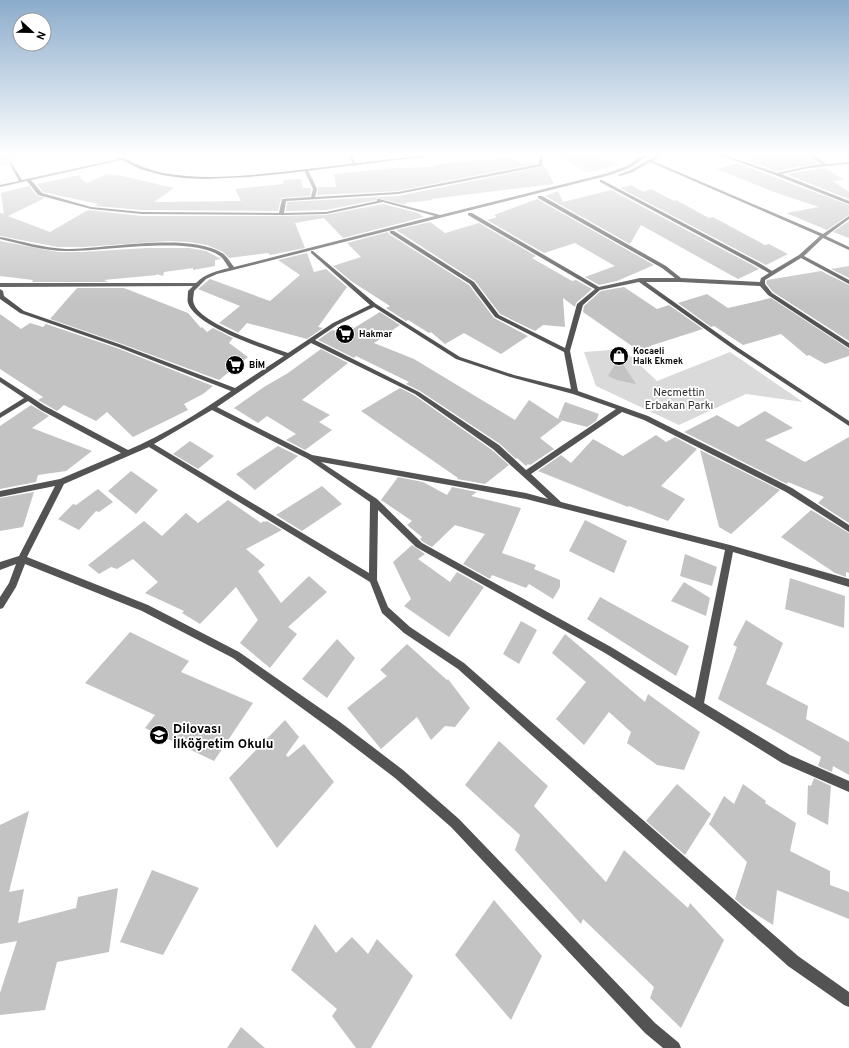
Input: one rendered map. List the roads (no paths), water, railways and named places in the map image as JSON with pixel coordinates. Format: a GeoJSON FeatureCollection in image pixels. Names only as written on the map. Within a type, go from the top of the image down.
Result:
{"type":"FeatureCollection","features":[{"type":"Feature","properties":{"kind":"street"},"geometry":{"type":"LineString","coordinates":[[75,204],[90,208],[142,213],[281,214],[326,213],[369,204]]}},
{"type":"Feature","properties":{"kind":"street"},"geometry":{"type":"LineString","coordinates":[[281,214],[283,204]]}},
{"type":"Feature","properties":{"kind":"street"},"geometry":{"type":"LineString","coordinates":[[394,204],[439,216]]}},
{"type":"Feature","properties":{"kind":"street"},"geometry":{"type":"LineString","coordinates":[[288,355],[216,326],[201,316],[191,304],[191,291],[196,284],[215,273],[248,263],[488,204]]}},
{"type":"Feature","properties":{"kind":"street"},"geometry":{"type":"LineString","coordinates":[[248,263],[313,252],[512,204]]}},
{"type":"Feature","properties":{"kind":"street"},"geometry":{"type":"LineString","coordinates":[[552,204],[664,267],[680,280]]}},
{"type":"Feature","properties":{"kind":"street"},"geometry":{"type":"LineString","coordinates":[[643,204],[757,264],[773,274]]}},
{"type":"Feature","properties":{"kind":"street"},"geometry":{"type":"LineString","coordinates":[[749,204],[849,249]]}},
{"type":"Feature","properties":{"kind":"street"},"geometry":{"type":"LineString","coordinates":[[470,214],[598,289]]}},
{"type":"Feature","properties":{"kind":"street"},"geometry":{"type":"LineString","coordinates":[[762,284],[763,280],[801,256],[823,236],[849,217]]}},
{"type":"Feature","properties":{"kind":"street"},"geometry":{"type":"LineString","coordinates":[[392,232],[472,282],[496,316],[567,351]]}},
{"type":"Feature","properties":{"kind":"street"},"geometry":{"type":"LineString","coordinates":[[0,238],[65,250],[139,245],[183,244],[204,248],[220,254],[232,268]]}},
{"type":"Feature","properties":{"kind":"street"},"geometry":{"type":"LineString","coordinates":[[313,252],[374,305],[458,358],[512,376],[575,392],[646,418],[789,490],[849,529]]}},
{"type":"Feature","properties":{"kind":"street"},"geometry":{"type":"LineString","coordinates":[[801,256],[849,282]]}},
{"type":"Feature","properties":{"kind":"street"},"geometry":{"type":"LineString","coordinates":[[640,280],[717,336],[849,424]]}},
{"type":"Feature","properties":{"kind":"street"},"geometry":{"type":"LineString","coordinates":[[575,392],[567,351],[580,304],[598,289],[640,280],[680,280],[762,284],[770,294],[849,346]]}},
{"type":"Feature","properties":{"kind":"street"},"geometry":{"type":"LineString","coordinates":[[0,284],[196,284]]}},
{"type":"Feature","properties":{"kind":"street"},"geometry":{"type":"LineString","coordinates":[[0,291],[1,297],[22,312],[120,346],[236,391]]}},
{"type":"Feature","properties":{"kind":"street"},"geometry":{"type":"LineString","coordinates":[[0,494],[61,482],[149,444],[212,407],[335,324],[374,305]]}},
{"type":"Feature","properties":{"kind":"street"},"geometry":{"type":"LineString","coordinates":[[311,340],[417,393],[496,447],[559,504]]}},
{"type":"Feature","properties":{"kind":"street"},"geometry":{"type":"LineString","coordinates":[[0,379],[43,408],[128,453]]}},
{"type":"Feature","properties":{"kind":"street"},"geometry":{"type":"LineString","coordinates":[[0,416],[30,398]]}},
{"type":"Feature","properties":{"kind":"street"},"geometry":{"type":"LineString","coordinates":[[212,407],[310,457],[374,501],[418,546],[587,638],[786,759],[849,787]]}},
{"type":"Feature","properties":{"kind":"street"},"geometry":{"type":"LineString","coordinates":[[526,474],[621,409]]}},
{"type":"Feature","properties":{"kind":"street"},"geometry":{"type":"LineString","coordinates":[[149,444],[373,580]]}},
{"type":"Feature","properties":{"kind":"street"},"geometry":{"type":"LineString","coordinates":[[310,457],[526,496],[730,548],[849,583]]}},
{"type":"Feature","properties":{"kind":"street"},"geometry":{"type":"LineString","coordinates":[[0,605],[13,584],[22,559],[61,482]]}},
{"type":"Feature","properties":{"kind":"street"},"geometry":{"type":"LineString","coordinates":[[374,501],[373,580],[385,610],[407,630],[461,666],[792,961],[849,1000]]}},
{"type":"Feature","properties":{"kind":"street"},"geometry":{"type":"LineString","coordinates":[[699,705],[730,548]]}},
{"type":"Feature","properties":{"kind":"street"},"geometry":{"type":"LineString","coordinates":[[0,566],[22,559],[145,608],[236,655],[336,726],[399,774],[455,823],[650,1028],[674,1048]]}},
{"type":"Feature","properties":{"kind":"place","name":"Hakmar"},"geometry":{"type":"Point","coordinates":[345,334]}},
{"type":"Feature","properties":{"kind":"place","name":"Kocaeli Halk Ekmek"},"geometry":{"type":"Point","coordinates":[619,356]}},
{"type":"Feature","properties":{"kind":"place","name":"BİM"},"geometry":{"type":"Point","coordinates":[235,365]}},
{"type":"Feature","properties":{"kind":"place","name":"Dilovası İlköğretim Okulu"},"geometry":{"type":"Point","coordinates":[159,735]}},
{"type":"Feature","properties":{"kind":"park label","name":"Necmettin Erbakan Parkı"},"geometry":{"type":"Point","coordinates":[679,398]}}]}
